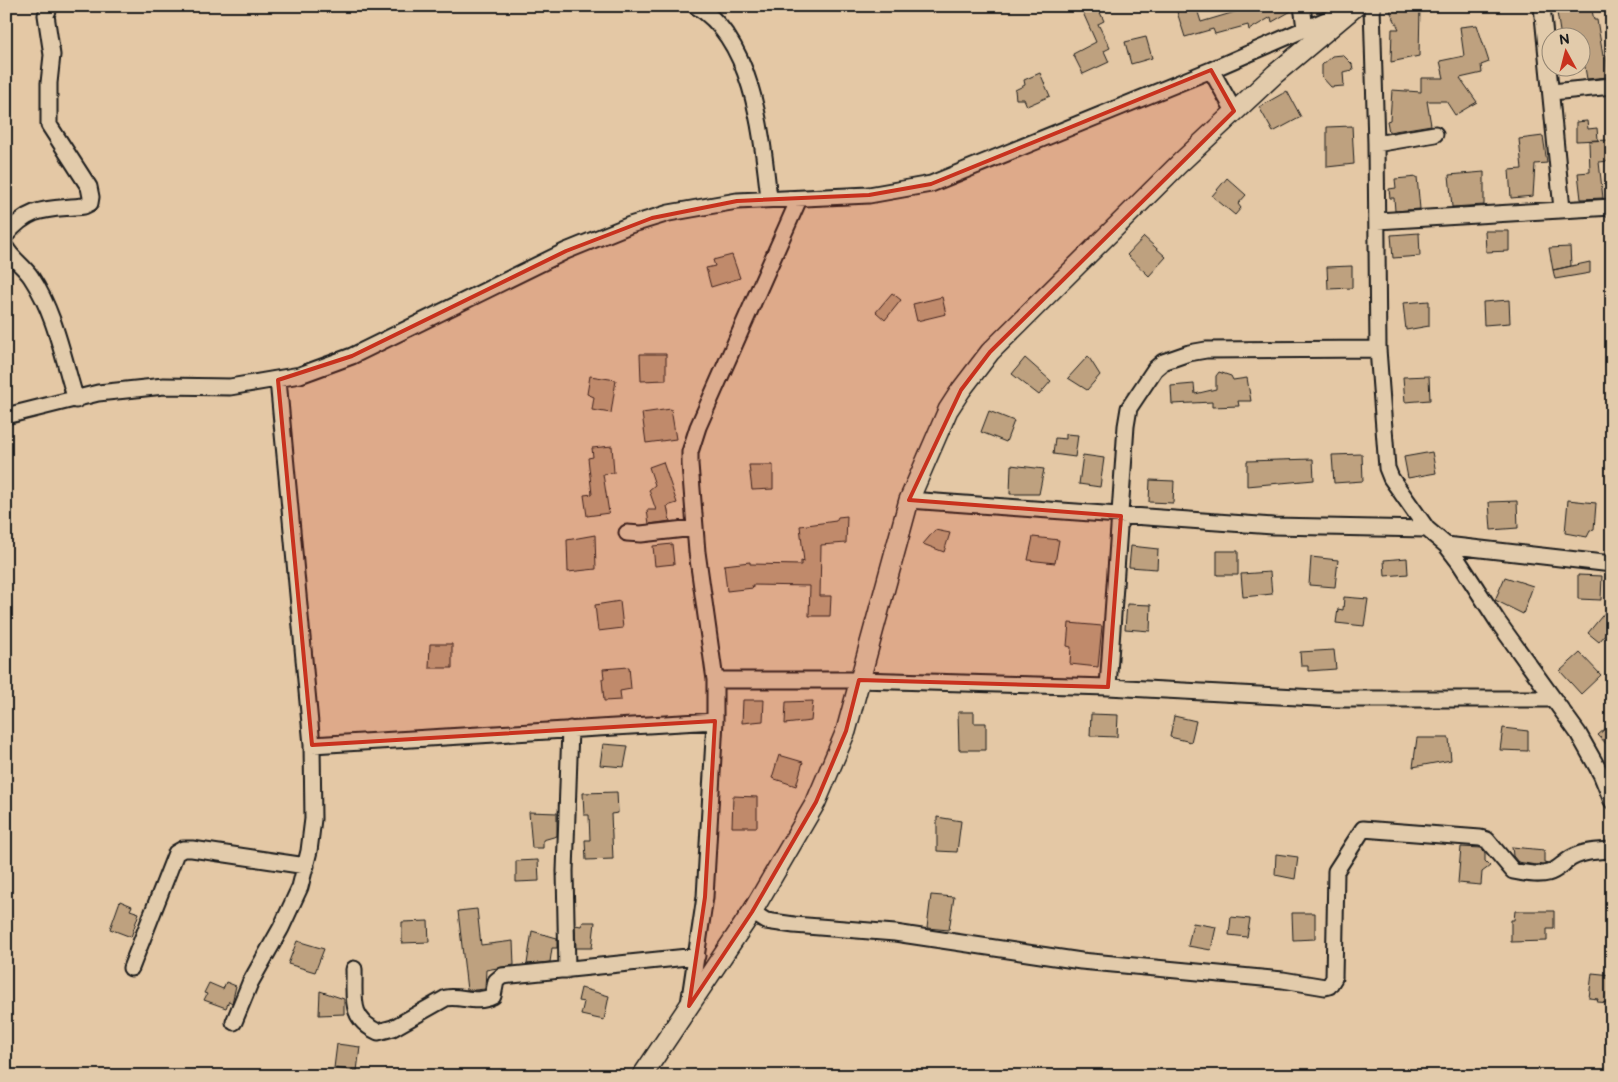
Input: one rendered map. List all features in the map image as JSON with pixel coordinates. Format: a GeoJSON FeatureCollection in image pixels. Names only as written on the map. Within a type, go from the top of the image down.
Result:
{"type":"FeatureCollection","features":[{"type":"Feature","properties":{"kind":"main road"},"geometry":{"type":"LineString","coordinates":[[642,1076],[752,912],[816,802],[832,768],[846,731],[910,500],[948,410],[985,357],[1234,111],[1354,8]]}},
{"type":"Feature","properties":{"kind":"main road"},"geometry":{"type":"LineString","coordinates":[[649,1076],[657,1054]]}},
{"type":"Feature","properties":{"kind":"street"},"geometry":{"type":"LineString","coordinates":[[6,235],[18,220],[31,213],[84,206],[90,203],[92,196],[89,187],[49,125],[49,83],[52,55],[46,15],[50,6]]}},
{"type":"Feature","properties":{"kind":"street"},"geometry":{"type":"LineString","coordinates":[[696,6],[722,27],[739,59],[756,111],[769,198]]}},
{"type":"Feature","properties":{"kind":"street"},"geometry":{"type":"LineString","coordinates":[[1302,6],[1305,28]]}},
{"type":"Feature","properties":{"kind":"street"},"geometry":{"type":"LineString","coordinates":[[1372,6],[1376,144],[1378,348],[1387,468],[1391,478],[1427,529],[1446,545],[1552,699],[1578,733],[1612,802]]}},
{"type":"Feature","properties":{"kind":"street"},"geometry":{"type":"LineString","coordinates":[[1542,6],[1552,92],[1562,209]]}},
{"type":"Feature","properties":{"kind":"street"},"geometry":{"type":"LineString","coordinates":[[6,416],[98,393],[128,389],[230,386],[278,380],[300,375],[352,356],[566,251],[630,225],[689,208],[737,200],[869,195],[931,184],[1211,70],[1354,8]]}},
{"type":"Feature","properties":{"kind":"street"},"geometry":{"type":"LineString","coordinates":[[1211,70],[1234,111]]}},
{"type":"Feature","properties":{"kind":"street"},"geometry":{"type":"LineString","coordinates":[[1552,92],[1612,86]]}},
{"type":"Feature","properties":{"kind":"street"},"geometry":{"type":"LineString","coordinates":[[1376,144],[1435,134]]}},
{"type":"Feature","properties":{"kind":"street"},"geometry":{"type":"LineString","coordinates":[[689,1006],[705,897],[715,721],[715,680],[694,528],[690,458],[694,438],[799,199]]}},
{"type":"Feature","properties":{"kind":"street"},"geometry":{"type":"LineString","coordinates":[[1377,221],[1612,207]]}},
{"type":"Feature","properties":{"kind":"street"},"geometry":{"type":"LineString","coordinates":[[6,248],[12,259],[30,275],[49,310],[76,400]]}},
{"type":"Feature","properties":{"kind":"street"},"geometry":{"type":"LineString","coordinates":[[1108,687],[1126,426],[1129,408],[1155,369],[1163,362],[1206,350],[1378,348]]}},
{"type":"Feature","properties":{"kind":"street"},"geometry":{"type":"LineString","coordinates":[[234,1022],[250,983],[292,905],[306,866],[313,819],[312,745],[278,380]]}},
{"type":"Feature","properties":{"kind":"street"},"geometry":{"type":"LineString","coordinates":[[910,500],[1273,526],[1427,529]]}},
{"type":"Feature","properties":{"kind":"street"},"geometry":{"type":"LineString","coordinates":[[627,533],[640,534],[694,528]]}},
{"type":"Feature","properties":{"kind":"street"},"geometry":{"type":"LineString","coordinates":[[1446,545],[1612,564]]}},
{"type":"Feature","properties":{"kind":"street"},"geometry":{"type":"LineString","coordinates":[[715,680],[859,680],[1108,687],[1336,699],[1552,699]]}},
{"type":"Feature","properties":{"kind":"street"},"geometry":{"type":"LineString","coordinates":[[312,745],[715,721]]}},
{"type":"Feature","properties":{"kind":"street"},"geometry":{"type":"LineString","coordinates":[[567,970],[565,870],[570,729]]}},
{"type":"Feature","properties":{"kind":"street"},"geometry":{"type":"LineString","coordinates":[[752,912],[766,920],[794,925],[895,933],[1081,961],[1283,980],[1325,987],[1329,986],[1334,978],[1336,872],[1363,829],[1480,838],[1487,840],[1513,872],[1524,873],[1546,874],[1558,869],[1568,860],[1589,852],[1612,850]]}},
{"type":"Feature","properties":{"kind":"street"},"geometry":{"type":"LineString","coordinates":[[131,968],[176,853],[183,849],[192,849],[306,866]]}},
{"type":"Feature","properties":{"kind":"street"},"geometry":{"type":"LineString","coordinates":[[354,969],[358,1018],[364,1025],[378,1032],[393,1028],[446,998],[455,996],[462,1000],[486,999],[493,996],[496,981],[502,976],[697,956]]}},
{"type":"Feature","properties":{"kind":"highlighted area"},"geometry":{"type":"Polygon","coordinates":[[[1211,70],[1234,111],[990,352],[961,390],[909,500],[1121,516],[1108,687],[859,680],[846,731],[816,802],[752,912],[689,1006],[705,897],[715,721],[312,745],[278,380],[352,356],[566,251],[652,218],[737,201],[869,195],[931,184],[1211,70]]]}},
{"type":"Feature","properties":{"kind":"building"},"geometry":{"type":"Polygon","coordinates":[[[1080,6],[1097,6],[1104,21],[1098,24],[1110,48],[1104,51],[1109,62],[1083,74],[1073,54],[1096,42],[1080,6]]]}},
{"type":"Feature","properties":{"kind":"building"},"geometry":{"type":"Polygon","coordinates":[[[1196,6],[1201,22],[1245,9],[1245,6],[1293,6],[1293,10],[1272,22],[1271,17],[1249,30],[1248,25],[1215,34],[1213,29],[1185,37],[1177,12],[1196,6]]]}},
{"type":"Feature","properties":{"kind":"building"},"geometry":{"type":"Polygon","coordinates":[[[1400,6],[1420,6],[1419,56],[1391,62],[1392,29],[1399,29],[1390,11],[1400,6]]]}},
{"type":"Feature","properties":{"kind":"building"},"geometry":{"type":"Polygon","coordinates":[[[1556,6],[1591,6],[1594,20],[1597,20],[1603,56],[1606,55],[1608,77],[1587,79],[1590,78],[1590,28],[1559,28],[1556,6]]]}},
{"type":"Feature","properties":{"kind":"building"},"geometry":{"type":"Polygon","coordinates":[[[1477,25],[1489,62],[1481,65],[1482,73],[1460,78],[1477,102],[1455,115],[1446,101],[1427,101],[1431,125],[1389,132],[1387,121],[1390,120],[1392,90],[1421,92],[1421,78],[1444,78],[1440,61],[1464,56],[1460,27],[1477,25]]]}},
{"type":"Feature","properties":{"kind":"building"},"geometry":{"type":"Polygon","coordinates":[[[1146,37],[1152,58],[1131,64],[1125,42],[1146,37]]]}},
{"type":"Feature","properties":{"kind":"building"},"geometry":{"type":"Polygon","coordinates":[[[1343,55],[1352,64],[1353,70],[1343,72],[1344,86],[1331,87],[1322,77],[1322,65],[1332,56],[1343,55]]]}},
{"type":"Feature","properties":{"kind":"building"},"geometry":{"type":"Polygon","coordinates":[[[1040,73],[1050,96],[1027,106],[1024,99],[1016,99],[1015,90],[1025,85],[1024,80],[1040,73]]]}},
{"type":"Feature","properties":{"kind":"building"},"geometry":{"type":"Polygon","coordinates":[[[1287,91],[1301,117],[1273,132],[1259,107],[1287,91]]]}},
{"type":"Feature","properties":{"kind":"building"},"geometry":{"type":"Polygon","coordinates":[[[1587,121],[1588,129],[1597,128],[1598,140],[1576,141],[1576,122],[1587,121]]]}},
{"type":"Feature","properties":{"kind":"building"},"geometry":{"type":"Polygon","coordinates":[[[1352,126],[1354,164],[1327,167],[1327,127],[1352,126]]]}},
{"type":"Feature","properties":{"kind":"building"},"geometry":{"type":"Polygon","coordinates":[[[1543,136],[1547,163],[1535,164],[1533,196],[1511,198],[1509,170],[1522,169],[1519,139],[1543,136]]]}},
{"type":"Feature","properties":{"kind":"building"},"geometry":{"type":"Polygon","coordinates":[[[1609,140],[1610,161],[1599,162],[1603,198],[1581,199],[1578,173],[1590,172],[1589,141],[1609,140]]]}},
{"type":"Feature","properties":{"kind":"building"},"geometry":{"type":"Polygon","coordinates":[[[1484,172],[1484,205],[1452,207],[1449,175],[1484,172]]]}},
{"type":"Feature","properties":{"kind":"building"},"geometry":{"type":"Polygon","coordinates":[[[1417,177],[1420,209],[1395,211],[1394,198],[1390,198],[1389,189],[1396,188],[1395,179],[1417,177]]]}},
{"type":"Feature","properties":{"kind":"building"},"geometry":{"type":"Polygon","coordinates":[[[1227,178],[1246,195],[1238,204],[1241,208],[1235,215],[1212,196],[1227,178]]]}},
{"type":"Feature","properties":{"kind":"building"},"geometry":{"type":"Polygon","coordinates":[[[1485,231],[1509,231],[1509,251],[1486,252],[1485,231]]]}},
{"type":"Feature","properties":{"kind":"building"},"geometry":{"type":"Polygon","coordinates":[[[1419,233],[1420,256],[1393,258],[1391,235],[1419,233]]]}},
{"type":"Feature","properties":{"kind":"building"},"geometry":{"type":"Polygon","coordinates":[[[1144,237],[1166,257],[1149,276],[1127,255],[1144,237]]]}},
{"type":"Feature","properties":{"kind":"building"},"geometry":{"type":"Polygon","coordinates":[[[1570,247],[1571,266],[1553,270],[1549,248],[1570,247]]]}},
{"type":"Feature","properties":{"kind":"building"},"geometry":{"type":"Polygon","coordinates":[[[732,255],[740,278],[711,287],[706,268],[715,266],[713,260],[732,255]]]}},
{"type":"Feature","properties":{"kind":"building"},"geometry":{"type":"Polygon","coordinates":[[[1590,262],[1590,273],[1555,279],[1553,270],[1590,262]]]}},
{"type":"Feature","properties":{"kind":"building"},"geometry":{"type":"Polygon","coordinates":[[[1352,266],[1352,288],[1328,289],[1327,267],[1352,266]]]}},
{"type":"Feature","properties":{"kind":"building"},"geometry":{"type":"Polygon","coordinates":[[[892,293],[901,300],[885,320],[876,312],[892,293]]]}},
{"type":"Feature","properties":{"kind":"building"},"geometry":{"type":"Polygon","coordinates":[[[942,297],[946,314],[917,321],[913,304],[942,297]]]}},
{"type":"Feature","properties":{"kind":"building"},"geometry":{"type":"Polygon","coordinates":[[[1509,300],[1510,323],[1484,325],[1483,302],[1509,300]]]}},
{"type":"Feature","properties":{"kind":"building"},"geometry":{"type":"Polygon","coordinates":[[[1429,301],[1429,326],[1406,330],[1403,303],[1429,301]]]}},
{"type":"Feature","properties":{"kind":"building"},"geometry":{"type":"Polygon","coordinates":[[[640,354],[666,354],[666,380],[641,381],[640,354]]]}},
{"type":"Feature","properties":{"kind":"building"},"geometry":{"type":"Polygon","coordinates":[[[1088,356],[1100,375],[1087,390],[1068,378],[1088,356]]]}},
{"type":"Feature","properties":{"kind":"building"},"geometry":{"type":"Polygon","coordinates":[[[1025,358],[1051,381],[1039,395],[1012,374],[1025,358]]]}},
{"type":"Feature","properties":{"kind":"building"},"geometry":{"type":"Polygon","coordinates":[[[1219,372],[1231,376],[1233,380],[1247,378],[1251,401],[1238,401],[1239,406],[1212,407],[1212,402],[1172,404],[1171,386],[1194,384],[1195,394],[1216,389],[1216,376],[1219,372]]]}},
{"type":"Feature","properties":{"kind":"building"},"geometry":{"type":"Polygon","coordinates":[[[590,376],[616,380],[611,413],[592,410],[594,397],[587,394],[590,376]]]}},
{"type":"Feature","properties":{"kind":"building"},"geometry":{"type":"Polygon","coordinates":[[[1429,376],[1430,400],[1405,402],[1403,377],[1429,376]]]}},
{"type":"Feature","properties":{"kind":"building"},"geometry":{"type":"Polygon","coordinates":[[[671,409],[676,439],[646,443],[642,413],[671,409]]]}},
{"type":"Feature","properties":{"kind":"building"},"geometry":{"type":"Polygon","coordinates":[[[989,411],[1014,421],[1006,442],[981,432],[989,411]]]}},
{"type":"Feature","properties":{"kind":"building"},"geometry":{"type":"Polygon","coordinates":[[[1066,434],[1078,435],[1075,457],[1053,454],[1055,438],[1066,439],[1066,434]]]}},
{"type":"Feature","properties":{"kind":"building"},"geometry":{"type":"Polygon","coordinates":[[[612,446],[614,473],[603,474],[609,513],[587,516],[584,495],[592,494],[588,458],[593,457],[592,448],[612,446]]]}},
{"type":"Feature","properties":{"kind":"building"},"geometry":{"type":"Polygon","coordinates":[[[1432,452],[1436,473],[1408,478],[1404,457],[1432,452]]]}},
{"type":"Feature","properties":{"kind":"building"},"geometry":{"type":"Polygon","coordinates":[[[1362,454],[1363,481],[1334,483],[1332,455],[1362,454]]]}},
{"type":"Feature","properties":{"kind":"building"},"geometry":{"type":"Polygon","coordinates":[[[1083,455],[1104,458],[1100,487],[1079,484],[1083,455]]]}},
{"type":"Feature","properties":{"kind":"building"},"geometry":{"type":"Polygon","coordinates":[[[1313,459],[1314,480],[1247,486],[1247,461],[1313,459]]]}},
{"type":"Feature","properties":{"kind":"building"},"geometry":{"type":"Polygon","coordinates":[[[663,462],[677,503],[667,506],[670,521],[649,524],[647,510],[656,510],[649,490],[655,485],[649,467],[663,462]]]}},
{"type":"Feature","properties":{"kind":"building"},"geometry":{"type":"Polygon","coordinates":[[[749,465],[773,465],[773,489],[752,490],[749,465]]]}},
{"type":"Feature","properties":{"kind":"building"},"geometry":{"type":"Polygon","coordinates":[[[1011,465],[1044,469],[1039,494],[1010,494],[1011,465]]]}},
{"type":"Feature","properties":{"kind":"building"},"geometry":{"type":"Polygon","coordinates":[[[1150,480],[1174,481],[1173,503],[1149,502],[1150,480]]]}},
{"type":"Feature","properties":{"kind":"building"},"geometry":{"type":"Polygon","coordinates":[[[1568,500],[1596,503],[1594,530],[1590,531],[1587,537],[1565,533],[1568,500]]]}},
{"type":"Feature","properties":{"kind":"building"},"geometry":{"type":"Polygon","coordinates":[[[1517,501],[1518,528],[1491,530],[1489,502],[1517,501]]]}},
{"type":"Feature","properties":{"kind":"building"},"geometry":{"type":"Polygon","coordinates":[[[847,516],[846,543],[821,545],[820,596],[831,596],[830,616],[809,616],[810,586],[752,585],[753,588],[727,591],[724,565],[750,562],[750,564],[801,565],[801,561],[804,562],[800,526],[836,521],[838,517],[847,516]]]}},
{"type":"Feature","properties":{"kind":"building"},"geometry":{"type":"Polygon","coordinates":[[[935,530],[950,533],[944,552],[923,544],[935,530]]]}},
{"type":"Feature","properties":{"kind":"building"},"geometry":{"type":"Polygon","coordinates":[[[595,535],[596,569],[568,572],[567,540],[595,535]]]}},
{"type":"Feature","properties":{"kind":"building"},"geometry":{"type":"Polygon","coordinates":[[[1033,537],[1059,540],[1055,563],[1028,560],[1033,537]]]}},
{"type":"Feature","properties":{"kind":"building"},"geometry":{"type":"Polygon","coordinates":[[[672,544],[674,564],[655,566],[653,546],[672,544]]]}},
{"type":"Feature","properties":{"kind":"building"},"geometry":{"type":"Polygon","coordinates":[[[1131,546],[1158,549],[1157,569],[1129,567],[1131,546]]]}},
{"type":"Feature","properties":{"kind":"building"},"geometry":{"type":"Polygon","coordinates":[[[1217,551],[1238,551],[1238,575],[1217,575],[1217,551]]]}},
{"type":"Feature","properties":{"kind":"building"},"geometry":{"type":"Polygon","coordinates":[[[1311,557],[1338,560],[1335,587],[1309,585],[1311,557]]]}},
{"type":"Feature","properties":{"kind":"building"},"geometry":{"type":"Polygon","coordinates":[[[1407,558],[1408,574],[1385,576],[1384,560],[1407,558]]]}},
{"type":"Feature","properties":{"kind":"building"},"geometry":{"type":"Polygon","coordinates":[[[1270,572],[1272,594],[1243,597],[1241,574],[1270,572]]]}},
{"type":"Feature","properties":{"kind":"building"},"geometry":{"type":"Polygon","coordinates":[[[1578,575],[1602,576],[1601,600],[1578,599],[1578,575]]]}},
{"type":"Feature","properties":{"kind":"building"},"geometry":{"type":"Polygon","coordinates":[[[1505,577],[1533,586],[1523,614],[1495,600],[1505,577]]]}},
{"type":"Feature","properties":{"kind":"building"},"geometry":{"type":"Polygon","coordinates":[[[1344,597],[1368,599],[1364,626],[1336,623],[1338,609],[1343,610],[1344,597]]]}},
{"type":"Feature","properties":{"kind":"building"},"geometry":{"type":"Polygon","coordinates":[[[620,601],[623,628],[598,631],[595,605],[620,601]]]}},
{"type":"Feature","properties":{"kind":"building"},"geometry":{"type":"Polygon","coordinates":[[[1127,604],[1151,605],[1150,631],[1125,629],[1127,604]]]}},
{"type":"Feature","properties":{"kind":"building"},"geometry":{"type":"Polygon","coordinates":[[[1606,611],[1612,616],[1612,627],[1599,642],[1588,633],[1606,611]]]}},
{"type":"Feature","properties":{"kind":"building"},"geometry":{"type":"Polygon","coordinates":[[[1069,623],[1102,626],[1098,667],[1070,664],[1071,647],[1067,646],[1069,623]]]}},
{"type":"Feature","properties":{"kind":"building"},"geometry":{"type":"Polygon","coordinates":[[[430,644],[452,644],[452,668],[429,668],[430,644]]]}},
{"type":"Feature","properties":{"kind":"building"},"geometry":{"type":"Polygon","coordinates":[[[1334,650],[1336,669],[1308,671],[1308,666],[1301,666],[1300,652],[1334,650]]]}},
{"type":"Feature","properties":{"kind":"building"},"geometry":{"type":"Polygon","coordinates":[[[1580,653],[1601,675],[1581,694],[1560,671],[1580,653]]]}},
{"type":"Feature","properties":{"kind":"building"},"geometry":{"type":"Polygon","coordinates":[[[629,667],[631,689],[620,691],[621,700],[604,701],[603,669],[629,667]]]}},
{"type":"Feature","properties":{"kind":"building"},"geometry":{"type":"Polygon","coordinates":[[[743,700],[764,700],[763,721],[742,723],[743,700]]]}},
{"type":"Feature","properties":{"kind":"building"},"geometry":{"type":"Polygon","coordinates":[[[813,701],[811,721],[785,724],[786,702],[813,701]]]}},
{"type":"Feature","properties":{"kind":"building"},"geometry":{"type":"Polygon","coordinates":[[[958,712],[974,712],[974,723],[986,723],[986,750],[959,750],[958,712]]]}},
{"type":"Feature","properties":{"kind":"building"},"geometry":{"type":"Polygon","coordinates":[[[1091,714],[1118,715],[1117,737],[1090,736],[1091,714]]]}},
{"type":"Feature","properties":{"kind":"building"},"geometry":{"type":"Polygon","coordinates":[[[1174,716],[1196,721],[1191,742],[1170,737],[1174,716]]]}},
{"type":"Feature","properties":{"kind":"building"},"geometry":{"type":"Polygon","coordinates":[[[1612,723],[1612,750],[1598,735],[1612,723]]]}},
{"type":"Feature","properties":{"kind":"building"},"geometry":{"type":"Polygon","coordinates":[[[1503,728],[1528,731],[1528,751],[1500,750],[1503,728]]]}},
{"type":"Feature","properties":{"kind":"building"},"geometry":{"type":"Polygon","coordinates":[[[1417,738],[1449,738],[1451,760],[1413,767],[1417,738]]]}},
{"type":"Feature","properties":{"kind":"building"},"geometry":{"type":"Polygon","coordinates":[[[603,744],[628,746],[624,767],[600,765],[603,744]]]}},
{"type":"Feature","properties":{"kind":"building"},"geometry":{"type":"Polygon","coordinates":[[[779,755],[803,762],[796,786],[772,778],[779,755]]]}},
{"type":"Feature","properties":{"kind":"building"},"geometry":{"type":"Polygon","coordinates":[[[617,792],[618,813],[611,814],[613,859],[586,860],[585,840],[590,840],[589,815],[584,815],[583,793],[617,792]]]}},
{"type":"Feature","properties":{"kind":"building"},"geometry":{"type":"Polygon","coordinates":[[[733,796],[757,797],[757,827],[732,827],[733,796]]]}},
{"type":"Feature","properties":{"kind":"building"},"geometry":{"type":"Polygon","coordinates":[[[529,812],[557,813],[557,836],[543,840],[543,848],[532,848],[529,812]]]}},
{"type":"Feature","properties":{"kind":"building"},"geometry":{"type":"Polygon","coordinates":[[[937,817],[961,821],[957,852],[937,851],[937,817]]]}},
{"type":"Feature","properties":{"kind":"building"},"geometry":{"type":"Polygon","coordinates":[[[1461,847],[1482,848],[1485,853],[1485,861],[1490,866],[1482,872],[1481,885],[1458,883],[1461,847]]]}},
{"type":"Feature","properties":{"kind":"building"},"geometry":{"type":"Polygon","coordinates":[[[1512,847],[1544,850],[1544,862],[1549,863],[1536,865],[1518,862],[1513,856],[1512,847]]]}},
{"type":"Feature","properties":{"kind":"building"},"geometry":{"type":"Polygon","coordinates":[[[1276,854],[1298,857],[1295,879],[1275,875],[1276,854]]]}},
{"type":"Feature","properties":{"kind":"building"},"geometry":{"type":"Polygon","coordinates":[[[538,860],[539,881],[516,882],[516,861],[538,860]]]}},
{"type":"Feature","properties":{"kind":"building"},"geometry":{"type":"Polygon","coordinates":[[[931,895],[954,897],[949,930],[927,928],[931,895]]]}},
{"type":"Feature","properties":{"kind":"building"},"geometry":{"type":"Polygon","coordinates":[[[120,901],[132,906],[130,910],[139,913],[131,937],[110,929],[120,901]]]}},
{"type":"Feature","properties":{"kind":"building"},"geometry":{"type":"Polygon","coordinates":[[[477,909],[481,945],[513,941],[514,965],[486,970],[485,989],[467,990],[458,911],[477,909]]]}},
{"type":"Feature","properties":{"kind":"building"},"geometry":{"type":"Polygon","coordinates":[[[1515,911],[1554,911],[1554,929],[1547,929],[1547,941],[1511,942],[1511,920],[1514,920],[1515,911]]]}},
{"type":"Feature","properties":{"kind":"building"},"geometry":{"type":"Polygon","coordinates":[[[1292,913],[1315,913],[1315,939],[1293,940],[1292,913]]]}},
{"type":"Feature","properties":{"kind":"building"},"geometry":{"type":"Polygon","coordinates":[[[1231,917],[1250,919],[1247,937],[1229,935],[1231,917]]]}},
{"type":"Feature","properties":{"kind":"building"},"geometry":{"type":"Polygon","coordinates":[[[428,921],[429,942],[402,943],[402,922],[428,921]]]}},
{"type":"Feature","properties":{"kind":"building"},"geometry":{"type":"Polygon","coordinates":[[[583,922],[595,922],[592,948],[576,948],[575,925],[581,926],[583,922]]]}},
{"type":"Feature","properties":{"kind":"building"},"geometry":{"type":"Polygon","coordinates":[[[1193,923],[1216,927],[1211,950],[1188,946],[1193,923]]]}},
{"type":"Feature","properties":{"kind":"building"},"geometry":{"type":"Polygon","coordinates":[[[532,931],[557,938],[557,948],[552,948],[550,962],[527,964],[532,931]]]}},
{"type":"Feature","properties":{"kind":"building"},"geometry":{"type":"Polygon","coordinates":[[[297,941],[324,949],[315,972],[288,964],[297,941]]]}},
{"type":"Feature","properties":{"kind":"building"},"geometry":{"type":"Polygon","coordinates":[[[1592,973],[1612,975],[1612,1003],[1597,1002],[1598,999],[1589,998],[1592,973]]]}},
{"type":"Feature","properties":{"kind":"building"},"geometry":{"type":"Polygon","coordinates":[[[226,982],[236,986],[232,1003],[229,1001],[226,1008],[204,1000],[207,994],[204,993],[209,983],[223,989],[226,982]]]}},
{"type":"Feature","properties":{"kind":"building"},"geometry":{"type":"Polygon","coordinates":[[[581,988],[609,996],[604,1020],[581,1015],[584,1002],[578,1001],[581,988]]]}},
{"type":"Feature","properties":{"kind":"building"},"geometry":{"type":"Polygon","coordinates":[[[320,991],[344,999],[344,1014],[319,1015],[320,991]]]}},
{"type":"Feature","properties":{"kind":"building"},"geometry":{"type":"Polygon","coordinates":[[[337,1044],[360,1047],[357,1071],[334,1068],[337,1044]]]}}]}
